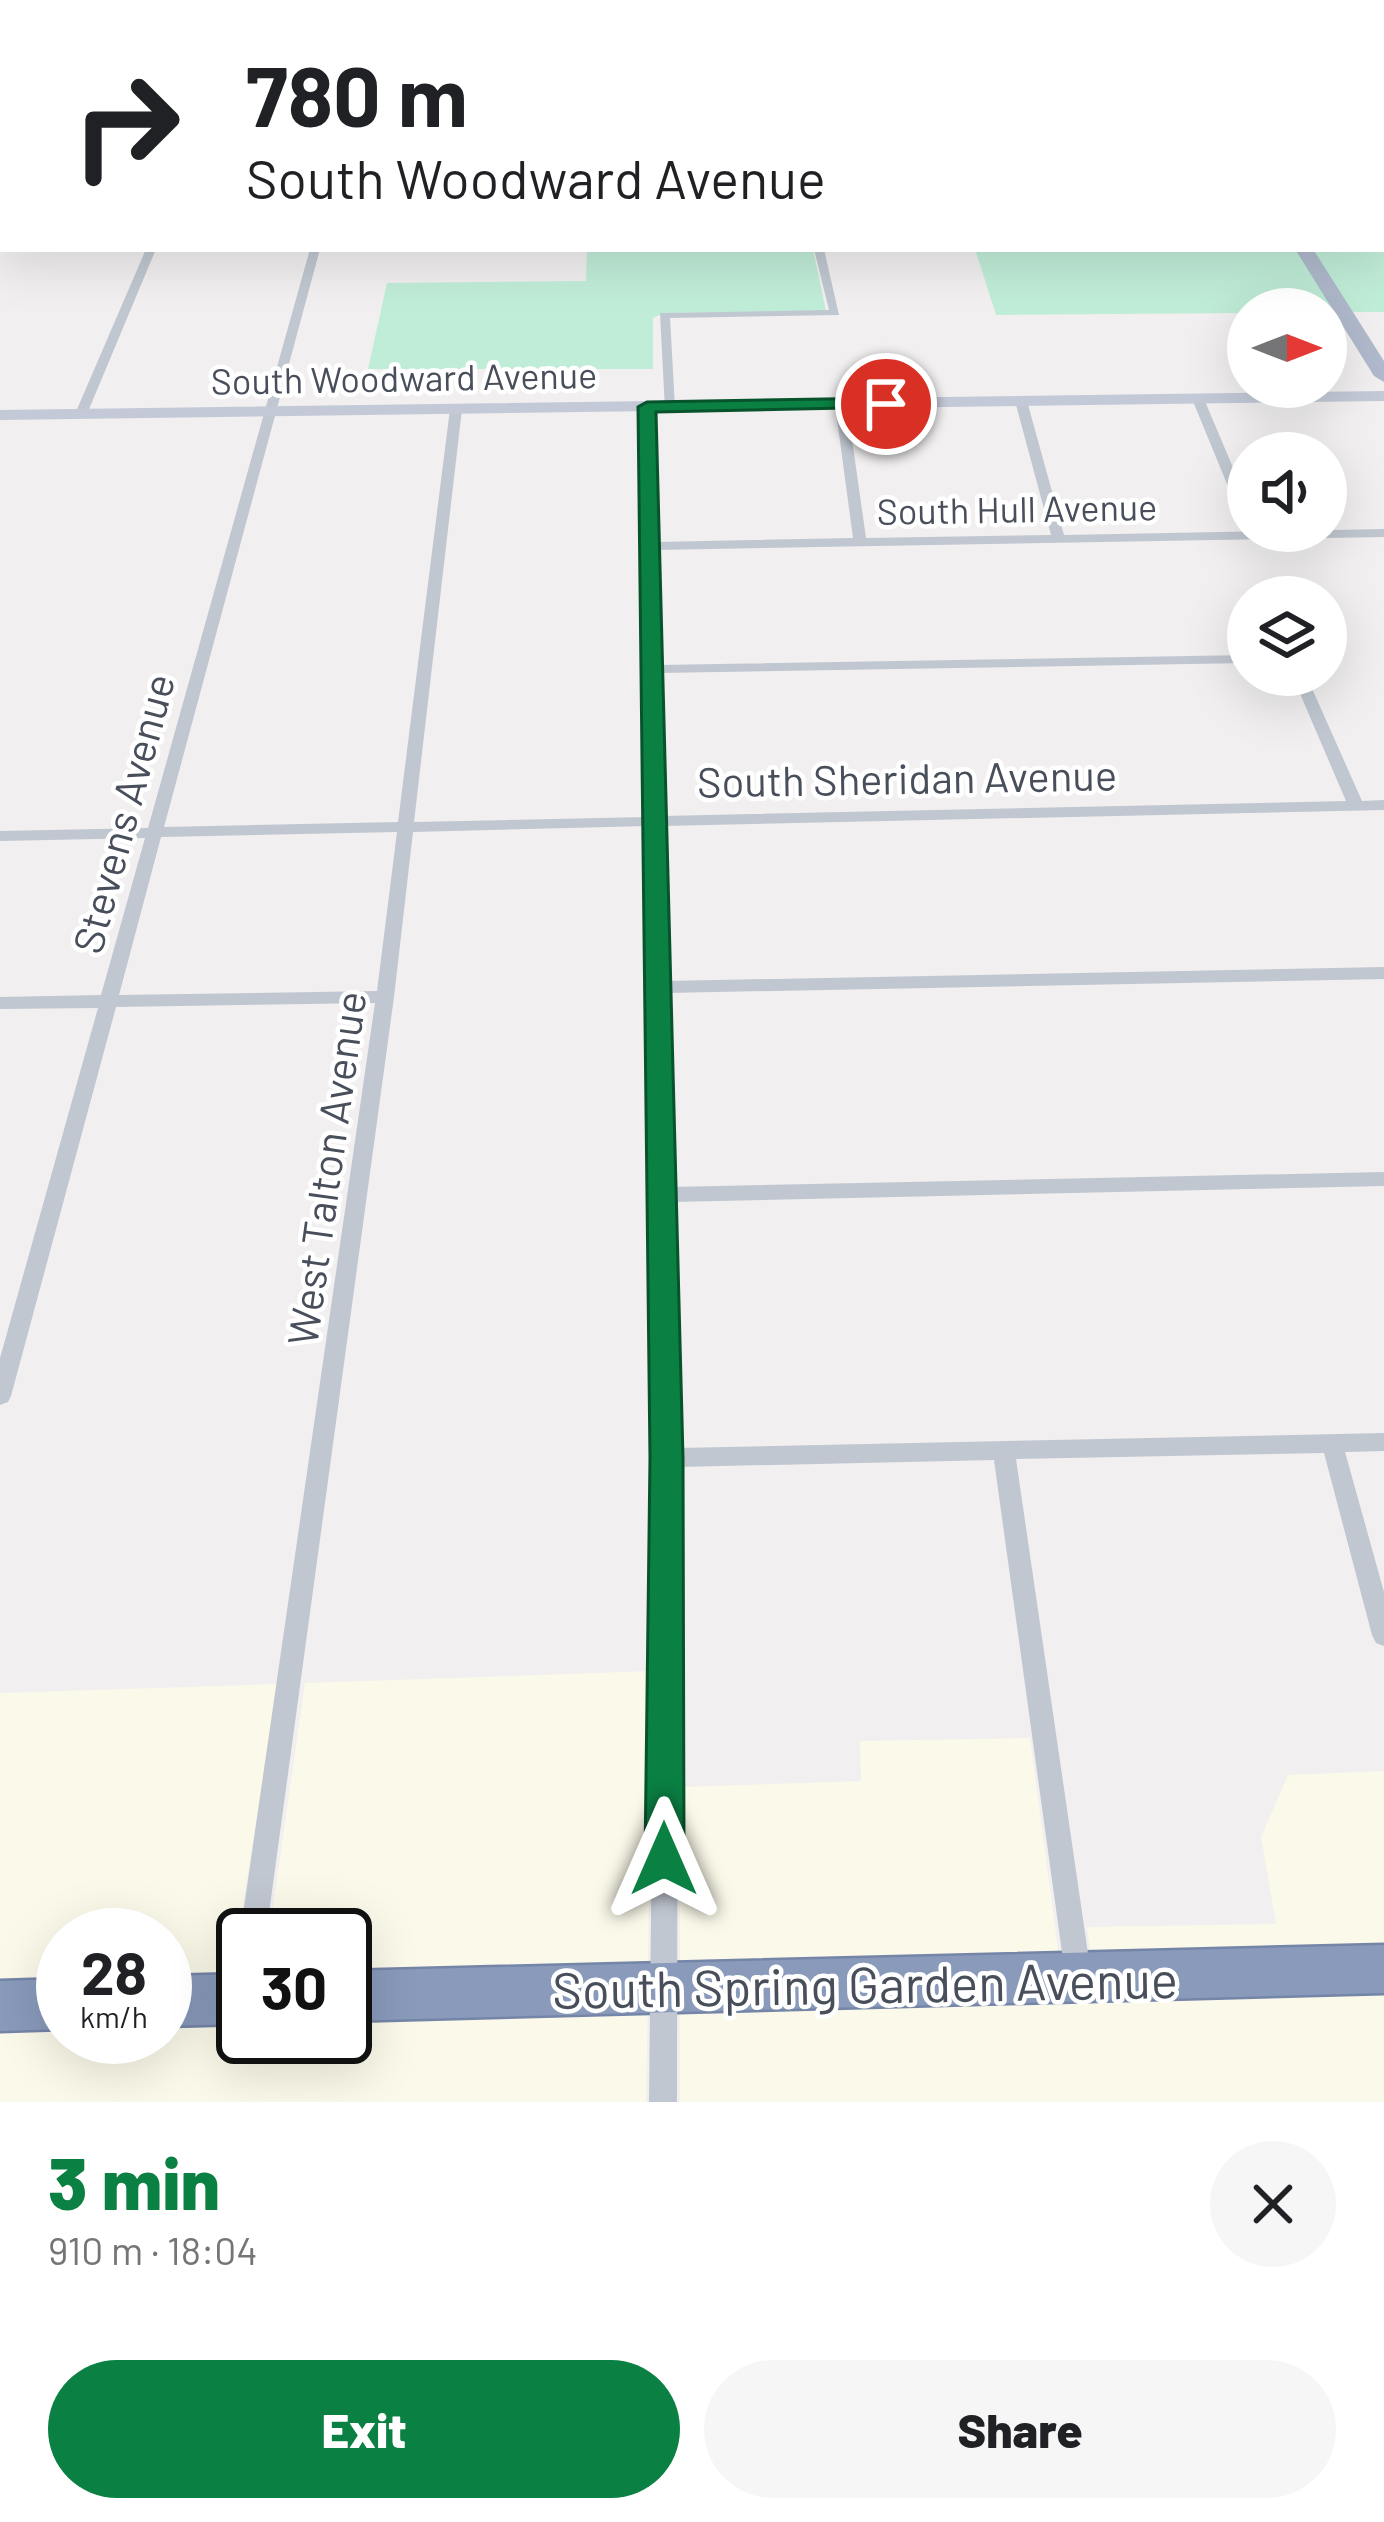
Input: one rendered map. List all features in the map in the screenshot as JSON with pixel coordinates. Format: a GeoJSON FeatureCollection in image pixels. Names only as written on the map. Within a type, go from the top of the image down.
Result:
{"type":"FeatureCollection","features":[{"type":"Feature","properties":{"kind":"highway","name":"South Spring Garden Avenue"},"geometry":{"type":"LineString","coordinates":[[372,1995],[1384,1970]]}},
{"type":"Feature","properties":{"kind":"highway"},"geometry":{"type":"LineString","coordinates":[[0,2006],[36,2005]]}},
{"type":"Feature","properties":{"kind":"main road"},"geometry":{"type":"LineString","coordinates":[[1306,252],[1384,376]]}},
{"type":"Feature","properties":{"kind":"street"},"geometry":{"type":"LineString","coordinates":[[81,414],[150,252]]}},
{"type":"Feature","properties":{"kind":"street","name":"Stevens Avenue"},"geometry":{"type":"LineString","coordinates":[[0,1396],[314,252]]}},
{"type":"Feature","properties":{"kind":"street"},"geometry":{"type":"LineString","coordinates":[[663,2102],[667,1458],[651,546],[664,316],[835,313],[820,252]]}},
{"type":"Feature","properties":{"kind":"street","name":"South Woodward Avenue"},"geometry":{"type":"LineString","coordinates":[[0,415],[1384,396]]}},
{"type":"Feature","properties":{"kind":"street"},"geometry":{"type":"LineString","coordinates":[[1198,399],[1227,468]]}},
{"type":"Feature","properties":{"kind":"street"},"geometry":{"type":"LineString","coordinates":[[1021,401],[1058,537]]}},
{"type":"Feature","properties":{"kind":"street"},"geometry":{"type":"LineString","coordinates":[[841,404],[860,541]]}},
{"type":"Feature","properties":{"kind":"street","name":"West Talton Avenue"},"geometry":{"type":"LineString","coordinates":[[257,1908],[408,825],[456,409]]}},
{"type":"Feature","properties":{"kind":"street","name":"South Hull Avenue"},"geometry":{"type":"LineString","coordinates":[[651,546],[1227,533]]}},
{"type":"Feature","properties":{"kind":"street","name":"South Hull Avenue"},"geometry":{"type":"LineString","coordinates":[[1347,533],[1384,533]]}},
{"type":"Feature","properties":{"kind":"street"},"geometry":{"type":"LineString","coordinates":[[653,669],[1227,659]]}},
{"type":"Feature","properties":{"kind":"street"},"geometry":{"type":"LineString","coordinates":[[1308,696],[1356,806]]}},
{"type":"Feature","properties":{"kind":"street","name":"South Sheridan Avenue"},"geometry":{"type":"LineString","coordinates":[[0,836],[1384,805]]}},
{"type":"Feature","properties":{"kind":"street"},"geometry":{"type":"LineString","coordinates":[[659,987],[1384,973]]}},
{"type":"Feature","properties":{"kind":"street"},"geometry":{"type":"LineString","coordinates":[[0,1003],[385,997]]}},
{"type":"Feature","properties":{"kind":"street"},"geometry":{"type":"LineString","coordinates":[[662,1195],[1384,1178]]}},
{"type":"Feature","properties":{"kind":"street"},"geometry":{"type":"LineString","coordinates":[[667,1458],[1384,1442]]}},
{"type":"Feature","properties":{"kind":"street"},"geometry":{"type":"LineString","coordinates":[[1333,1443],[1384,1635]]}},
{"type":"Feature","properties":{"kind":"street"},"geometry":{"type":"LineString","coordinates":[[1004,1450],[1078,1978]]}},
{"type":"Feature","properties":{"kind":"shaded area"},"geometry":{"type":"Polygon","coordinates":[[[651,1671],[648,1974],[372,1981],[372,1908],[273,1908],[305,1683],[651,1671]]]}},
{"type":"Feature","properties":{"kind":"shaded area"},"geometry":{"type":"Polygon","coordinates":[[[277,1684],[243,1908],[216,1908],[216,1985],[192,1986],[192,1908],[36,1908],[36,1990],[0,1991],[0,1693],[277,1684]]]}},
{"type":"Feature","properties":{"kind":"shaded area"},"geometry":{"type":"Polygon","coordinates":[[[1030,1738],[1060,1964],[680,1973],[680,1787],[861,1781],[860,1741],[1030,1738]]]}},
{"type":"Feature","properties":{"kind":"shaded area"},"geometry":{"type":"Polygon","coordinates":[[[1384,1771],[1384,1955],[1092,1963],[1087,1927],[1276,1924],[1261,1837],[1288,1775],[1384,1771]]]}},
{"type":"Feature","properties":{"kind":"shaded area"},"geometry":{"type":"Polygon","coordinates":[[[1384,1984],[1384,2102],[680,2102],[680,2003],[1384,1984]]]}},
{"type":"Feature","properties":{"kind":"shaded area"},"geometry":{"type":"Polygon","coordinates":[[[648,2004],[646,2102],[0,2102],[0,2021],[36,2020],[36,2064],[192,2064],[192,2016],[216,2015],[216,2064],[372,2064],[372,2011],[648,2004]]]}},
{"type":"Feature","properties":{"kind":"green space"},"geometry":{"type":"Polygon","coordinates":[[[587,252],[814,252],[826,311],[664,313],[653,318],[653,369],[368,369],[387,283],[586,281],[587,252]]]}},
{"type":"Feature","properties":{"kind":"green space"},"geometry":{"type":"Polygon","coordinates":[[[976,252],[1300,252],[1322,288],[1227,288],[1227,313],[996,315],[976,252]]]}},
{"type":"Feature","properties":{"kind":"green space"},"geometry":{"type":"Polygon","coordinates":[[[1312,252],[1384,252],[1384,312],[1350,312],[1347,288],[1335,288],[1312,252]]]}},
{"type":"Feature","properties":{"kind":"route"},"geometry":{"type":"LineString","coordinates":[[664,1859],[667,1458],[647,407],[886,404]]}}]}
